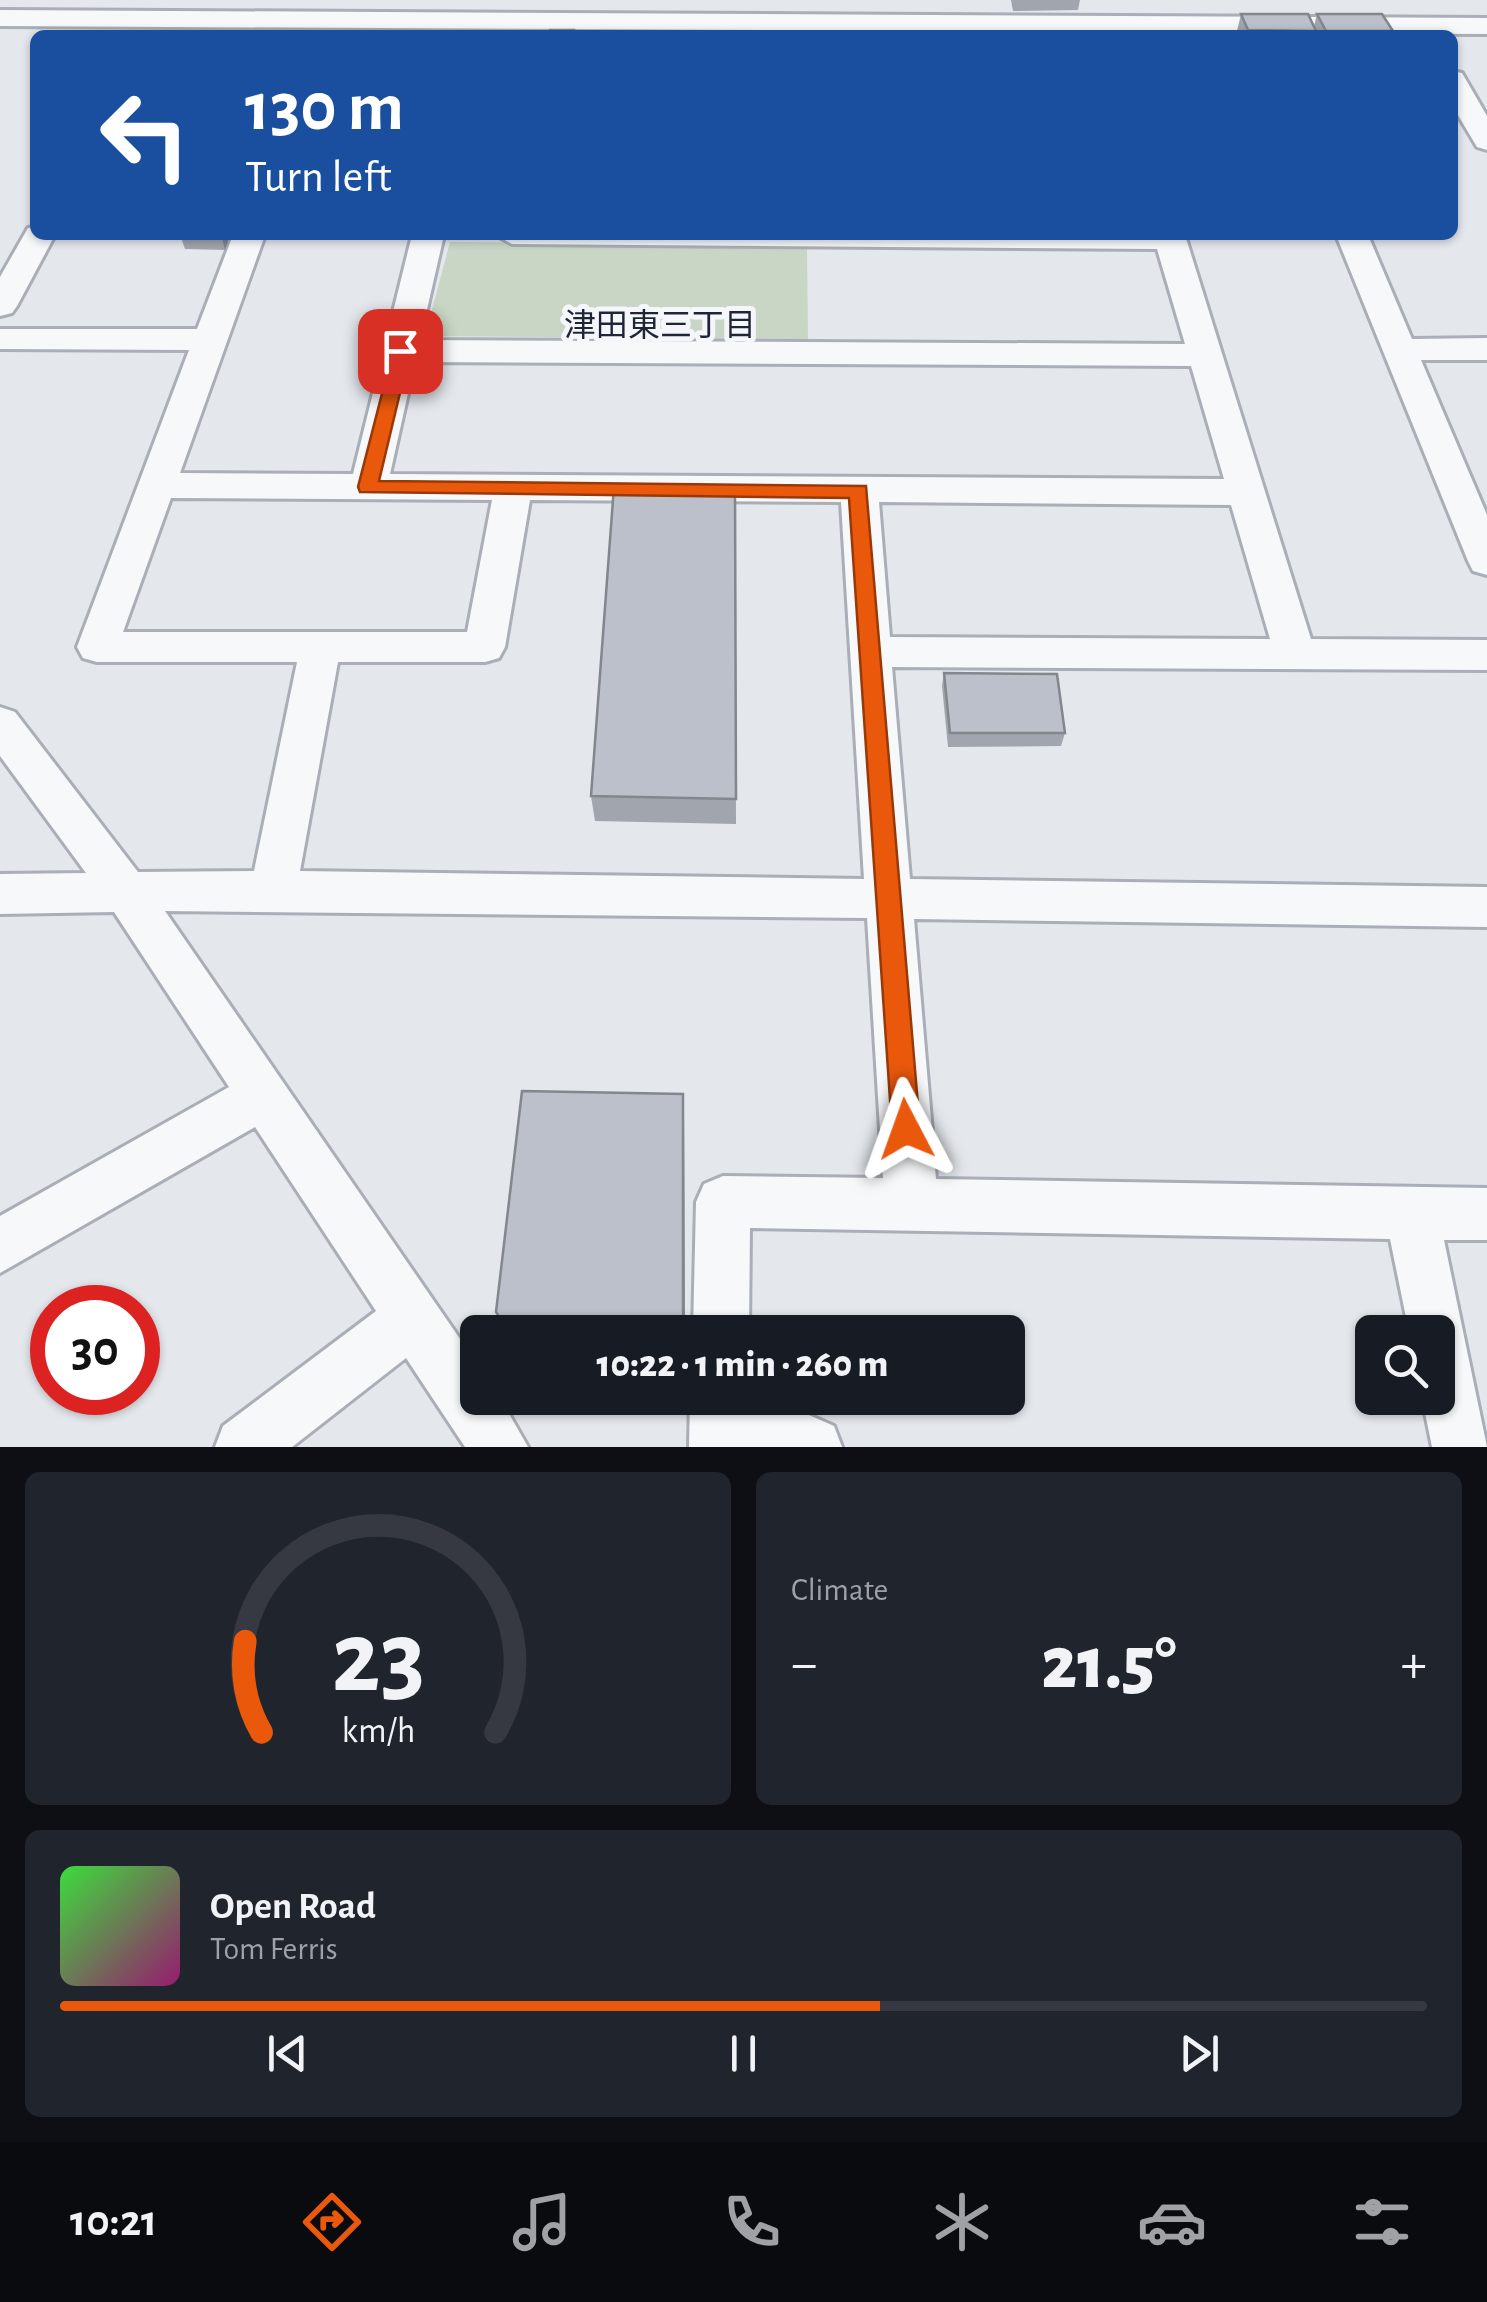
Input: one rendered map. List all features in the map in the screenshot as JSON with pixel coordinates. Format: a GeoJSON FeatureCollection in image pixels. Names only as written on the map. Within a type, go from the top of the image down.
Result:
{"type":"FeatureCollection","features":[{"type":"Feature","properties":{"kind":"street"},"geometry":{"type":"LineString","coordinates":[[1409,0],[1425,30]]}},
{"type":"Feature","properties":{"kind":"street"},"geometry":{"type":"LineString","coordinates":[[0,18],[744,19],[1425,30],[1487,26]]}},
{"type":"Feature","properties":{"kind":"street"},"geometry":{"type":"LineString","coordinates":[[1458,90],[1486,139]]}},
{"type":"Feature","properties":{"kind":"street"},"geometry":{"type":"LineString","coordinates":[[1458,137],[1486,139]]}},
{"type":"Feature","properties":{"kind":"street"},"geometry":{"type":"LineString","coordinates":[[0,306],[36,240]]}},
{"type":"Feature","properties":{"kind":"street"},"geometry":{"type":"LineString","coordinates":[[246,240],[97,646],[484,647],[513,488]]}},
{"type":"Feature","properties":{"kind":"street"},"geometry":{"type":"LineString","coordinates":[[368,487],[427,240]]}},
{"type":"Feature","properties":{"kind":"street"},"geometry":{"type":"LineString","coordinates":[[1171,240],[1296,654]]}},
{"type":"Feature","properties":{"kind":"street"},"geometry":{"type":"LineString","coordinates":[[1354,240],[1487,560]]}},
{"type":"Feature","properties":{"kind":"street"},"geometry":{"type":"LineString","coordinates":[[0,339],[210,340]]}},
{"type":"Feature","properties":{"kind":"street"},"geometry":{"type":"LineString","coordinates":[[1400,350],[1487,349]]}},
{"type":"Feature","properties":{"kind":"street"},"geometry":{"type":"LineString","coordinates":[[400,351],[1206,355]]}},
{"type":"Feature","properties":{"kind":"street"},"geometry":{"type":"LineString","coordinates":[[156,485],[1247,492]]}},
{"type":"Feature","properties":{"kind":"street"},"geometry":{"type":"LineString","coordinates":[[859,491],[912,1205]]}},
{"type":"Feature","properties":{"kind":"street"},"geometry":{"type":"LineString","coordinates":[[272,890],[321,646]]}},
{"type":"Feature","properties":{"kind":"street"},"geometry":{"type":"LineString","coordinates":[[871,652],[1487,656]]}},
{"type":"Feature","properties":{"kind":"street"},"geometry":{"type":"LineString","coordinates":[[0,724],[125,890],[499,1447]]}},
{"type":"Feature","properties":{"kind":"street"},"geometry":{"type":"LineString","coordinates":[[2,899],[125,890],[272,890],[1487,907]]}},
{"type":"Feature","properties":{"kind":"street"},"geometry":{"type":"LineString","coordinates":[[0,1246],[264,1094]]}},
{"type":"Feature","properties":{"kind":"street"},"geometry":{"type":"LineString","coordinates":[[721,1315],[724,1202],[1487,1214]]}},
{"type":"Feature","properties":{"kind":"street"},"geometry":{"type":"LineString","coordinates":[[1412,1215],[1433,1315]]}},
{"type":"Feature","properties":{"kind":"street"},"geometry":{"type":"LineString","coordinates":[[244,1447],[414,1318]]}},
{"type":"Feature","properties":{"kind":"street"},"geometry":{"type":"LineString","coordinates":[[1454,1415],[1461,1447]]}},
{"type":"Feature","properties":{"kind":"street"},"geometry":{"type":"LineString","coordinates":[[719,1416],[812,1447]]}},
{"type":"Feature","properties":{"kind":"green space"},"geometry":{"type":"Polygon","coordinates":[[[450,242],[807,245],[808,339],[425,336],[450,242]]]}},
{"type":"Feature","properties":{"kind":"building"},"geometry":{"type":"Polygon","coordinates":[[[1241,14],[1308,14],[1316,30],[1248,30],[1241,14]]]}},
{"type":"Feature","properties":{"kind":"building"},"geometry":{"type":"Polygon","coordinates":[[[1317,14],[1382,14],[1392,30],[1325,30],[1317,14]]]}},
{"type":"Feature","properties":{"kind":"building"},"geometry":{"type":"Polygon","coordinates":[[[614,486],[735,488],[736,799],[591,796],[614,486]]]}},
{"type":"Feature","properties":{"kind":"building"},"geometry":{"type":"Polygon","coordinates":[[[944,673],[1057,674],[1065,733],[950,733],[944,673]]]}},
{"type":"Feature","properties":{"kind":"building"},"geometry":{"type":"Polygon","coordinates":[[[522,1091],[683,1094],[683,1315],[496,1312],[522,1091]]]}},
{"type":"Feature","properties":{"kind":"district","name":"津田東三丁目"},"geometry":{"type":"Point","coordinates":[660,326]}},
{"type":"Feature","properties":{"kind":"route"},"geometry":{"type":"LineString","coordinates":[[400,351],[368,487],[859,491],[906,1129]]}}]}
